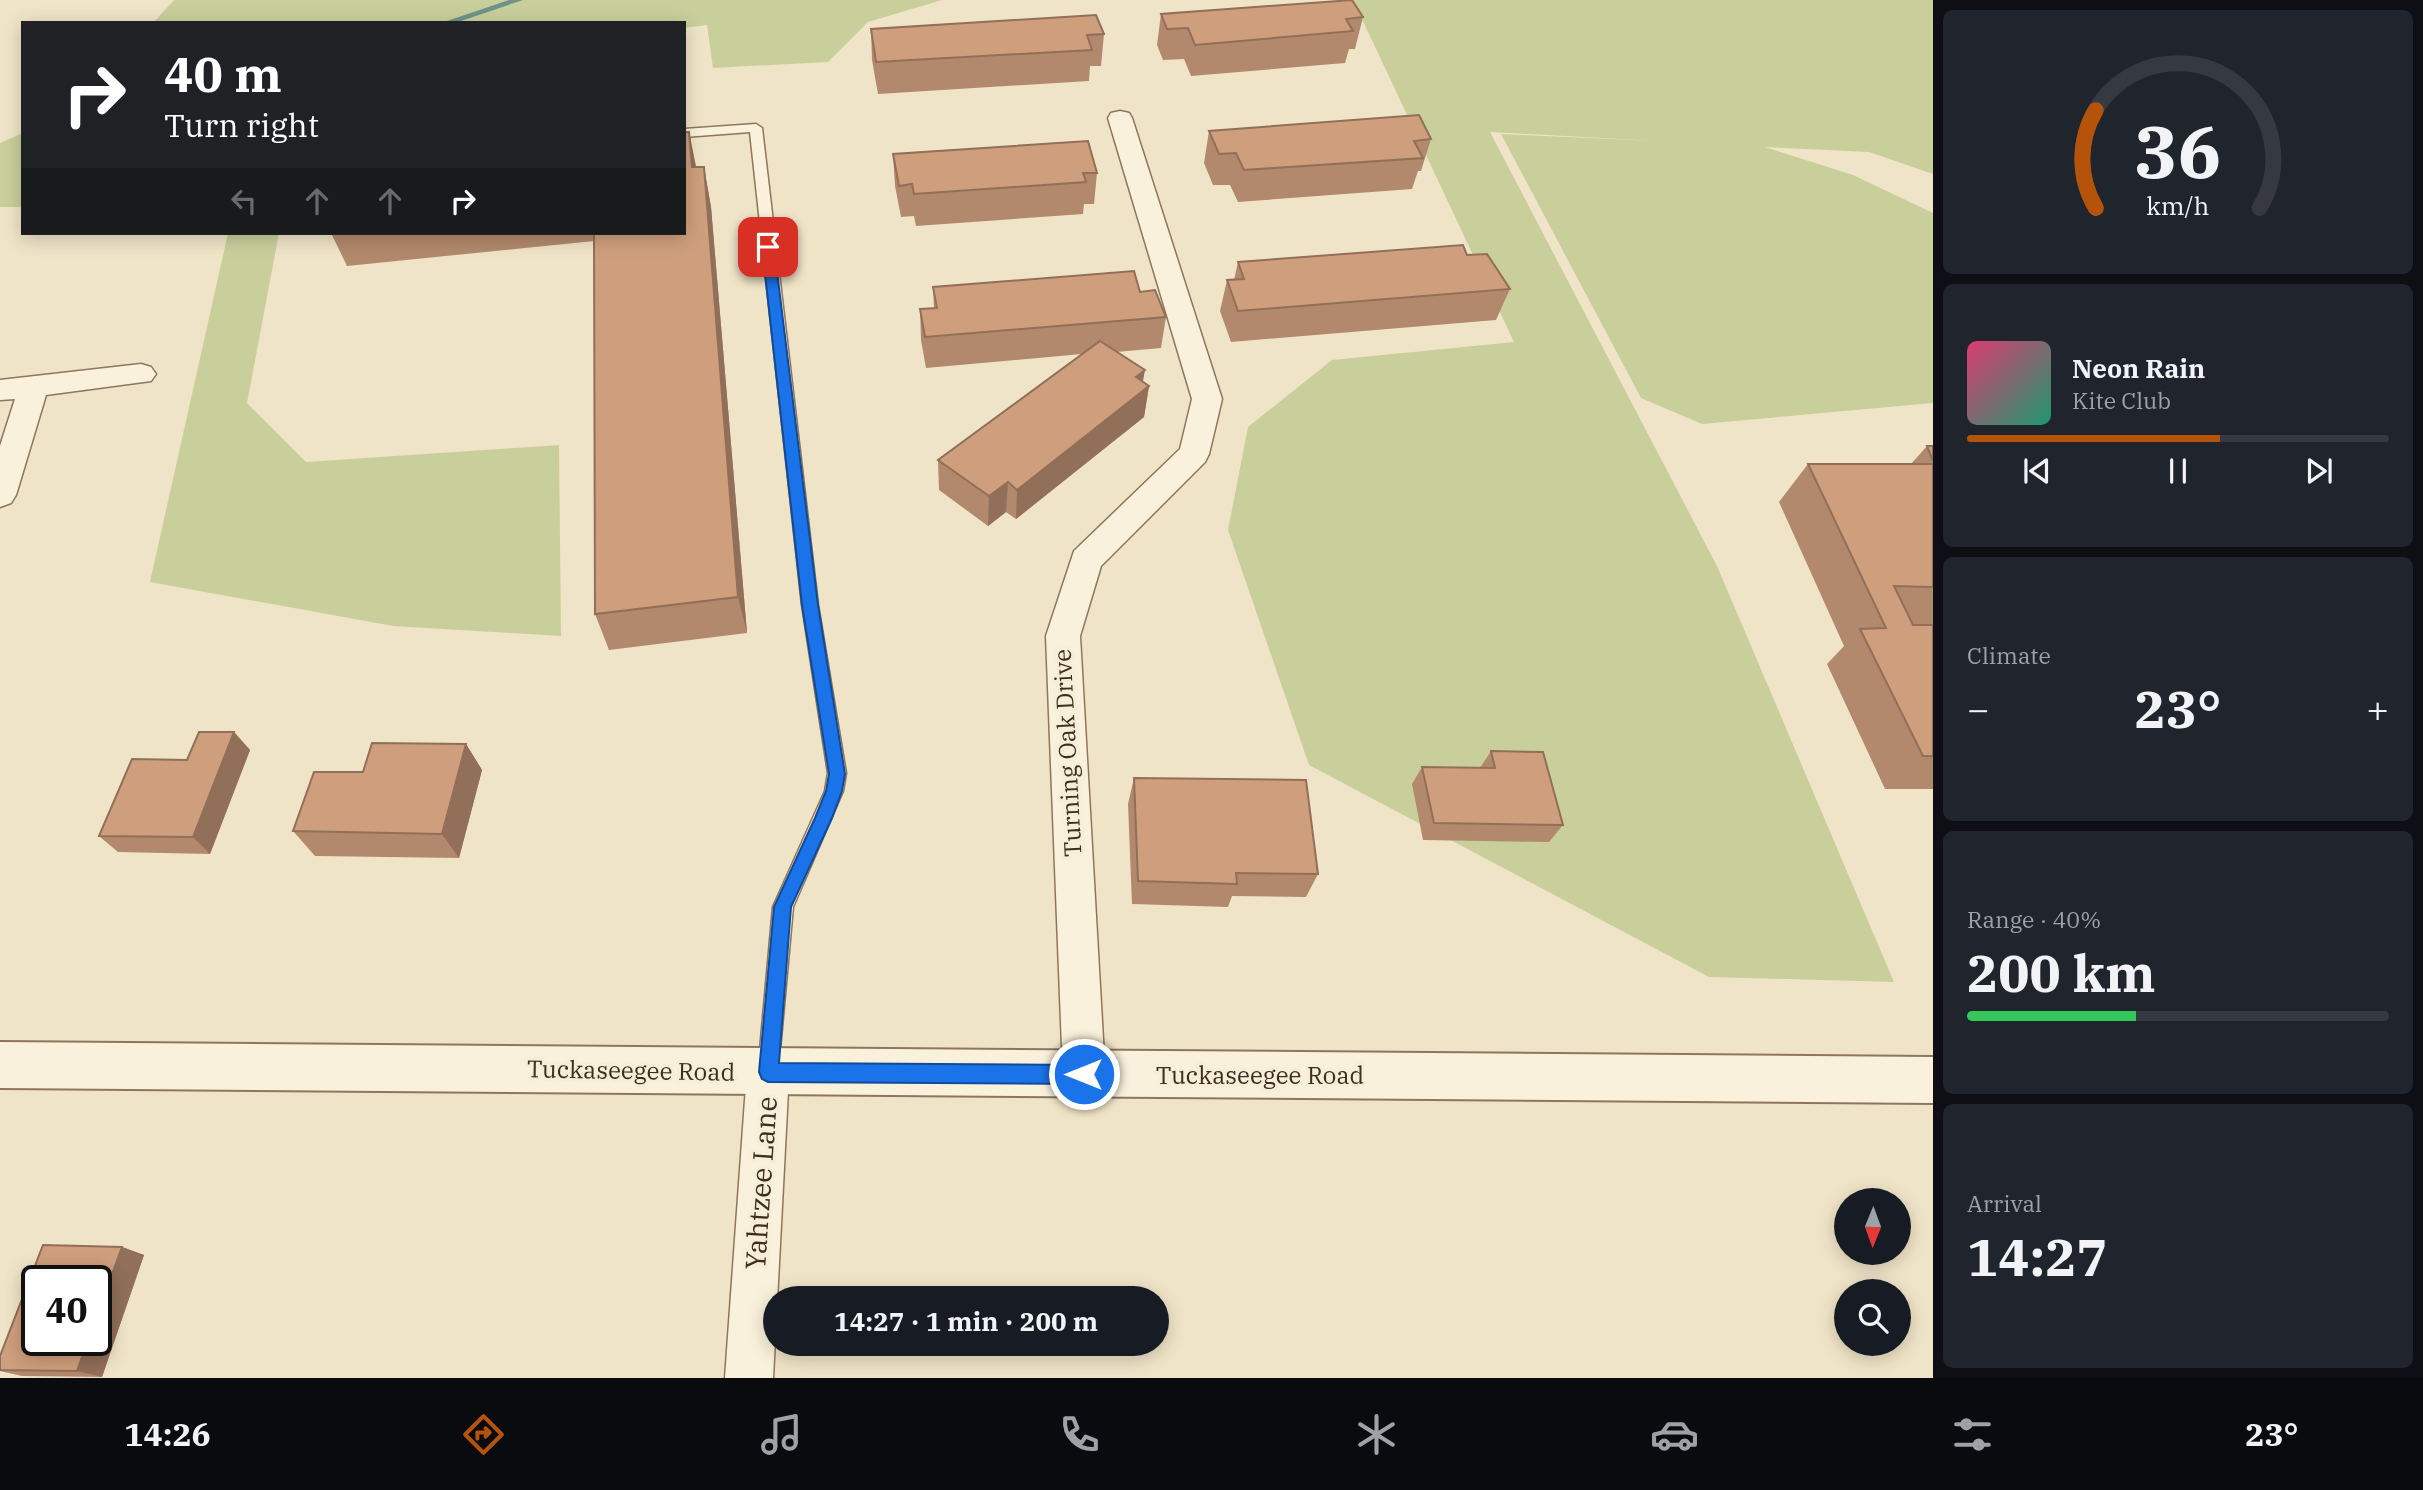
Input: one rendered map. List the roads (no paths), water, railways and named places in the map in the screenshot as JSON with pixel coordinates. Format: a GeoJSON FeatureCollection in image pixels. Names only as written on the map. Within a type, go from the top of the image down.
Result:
{"type":"FeatureCollection","features":[{"type":"Feature","properties":{"kind":"street","name":"Turning Oak Drive"},"geometry":{"type":"LineString","coordinates":[[1084,1074],[1063,636],[1086,560],[1194,454],[1207,399],[1120,118]]}},
{"type":"Feature","properties":{"kind":"street"},"geometry":{"type":"LineString","coordinates":[[0,390],[141,374]]}},
{"type":"Feature","properties":{"kind":"street"},"geometry":{"type":"LineString","coordinates":[[0,495],[34,386]]}},
{"type":"Feature","properties":{"kind":"street","name":"Tuckaseegee Road"},"geometry":{"type":"LineString","coordinates":[[0,1065],[1933,1080]]}},
{"type":"Feature","properties":{"kind":"street","name":"Yahtzee Lane"},"geometry":{"type":"LineString","coordinates":[[749,1378],[768,1072]]}},
{"type":"Feature","properties":{"kind":"lane"},"geometry":{"type":"LineString","coordinates":[[686,133],[756,128],[810,605],[837,774],[834,791],[783,907],[768,1072]]}},
{"type":"Feature","properties":{"kind":"waterway"},"geometry":{"type":"LineString","coordinates":[[451,21],[518,0]]}}]}
